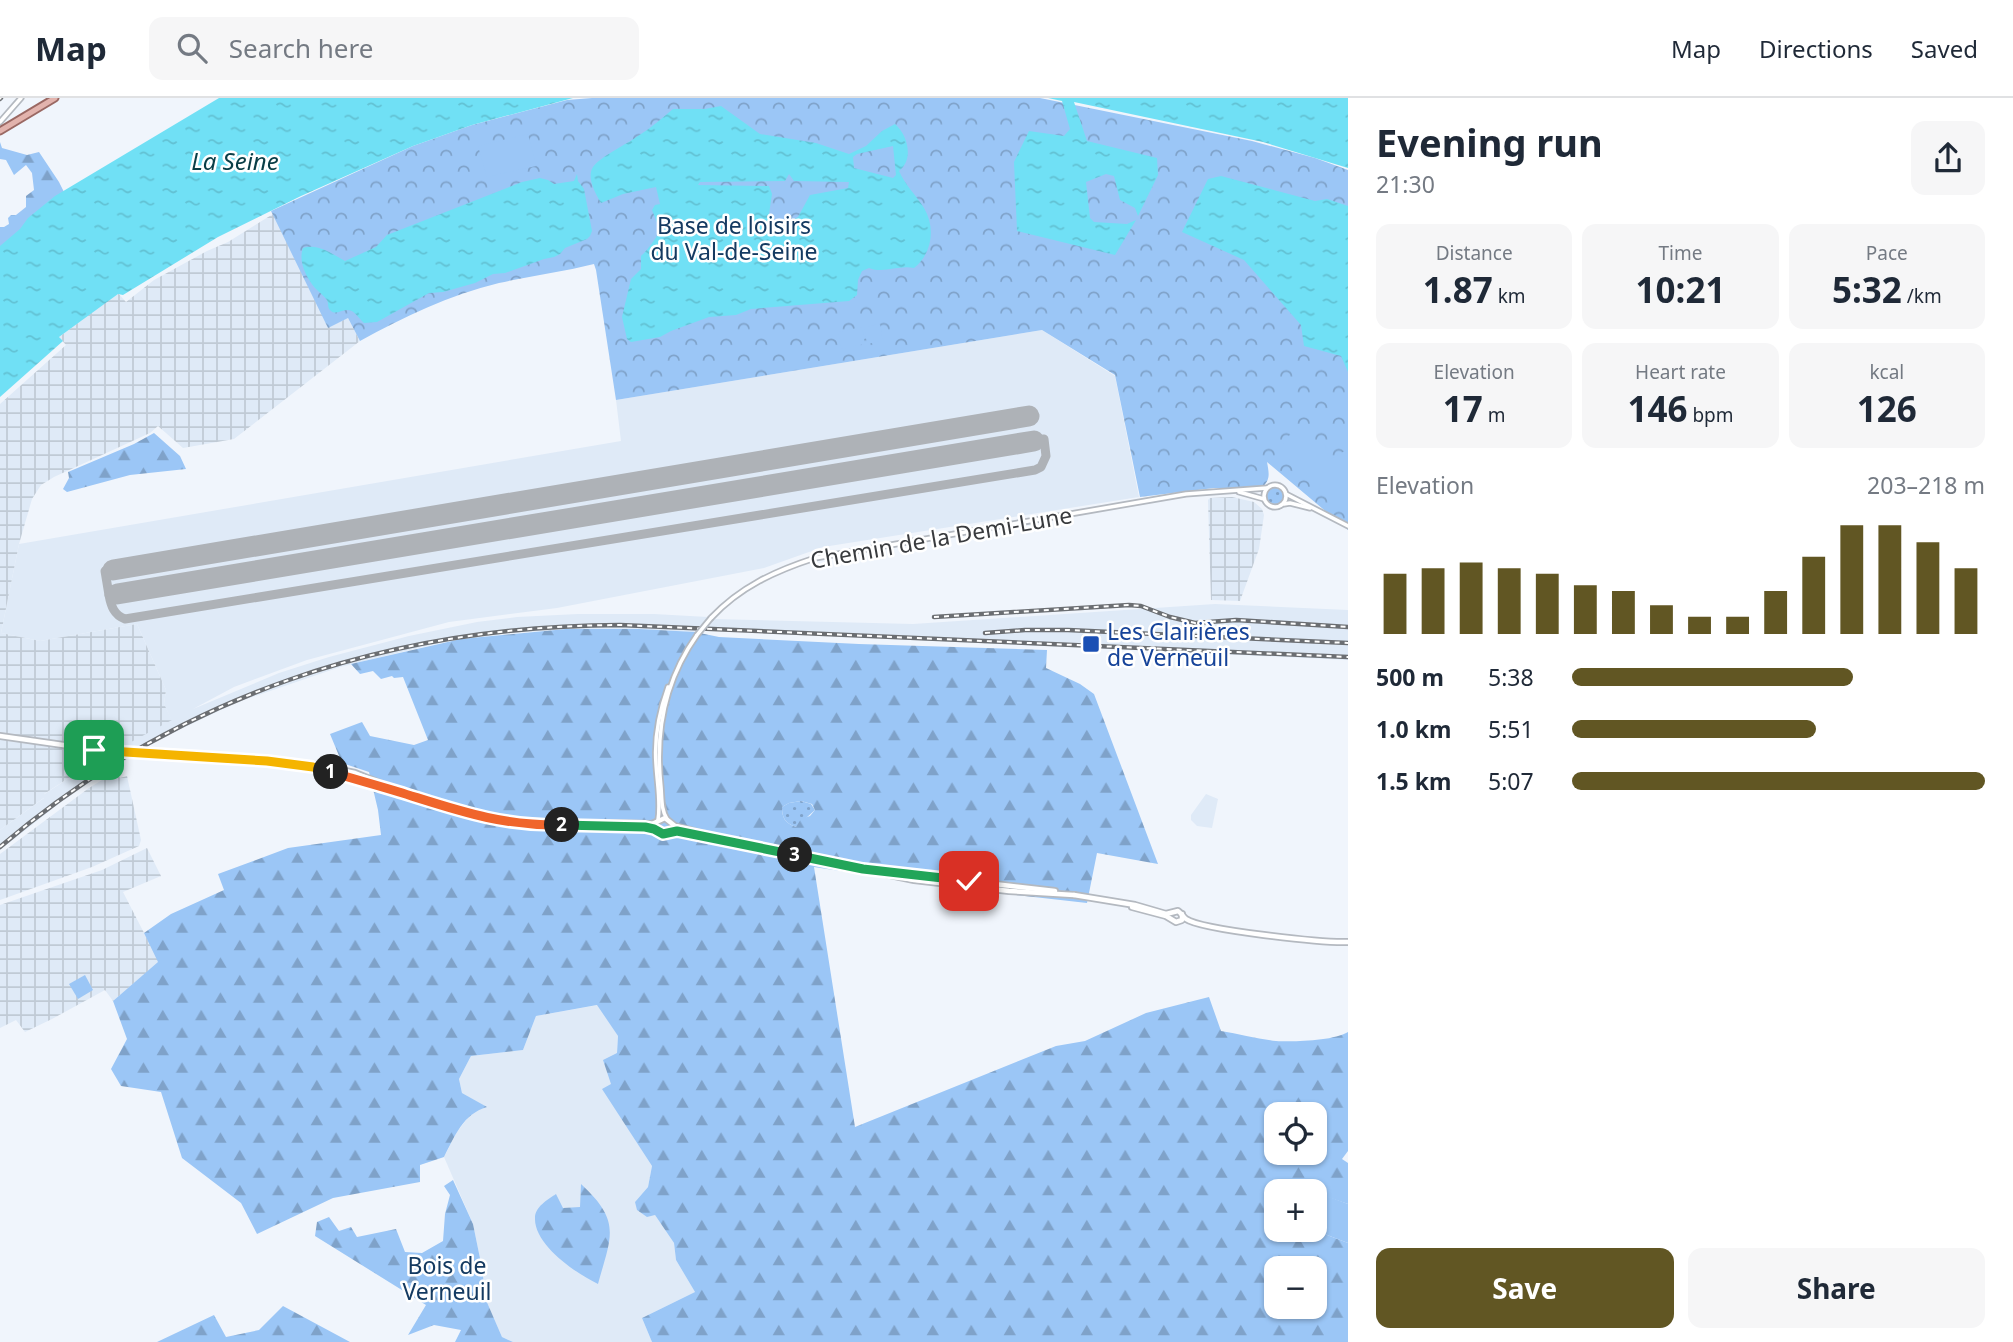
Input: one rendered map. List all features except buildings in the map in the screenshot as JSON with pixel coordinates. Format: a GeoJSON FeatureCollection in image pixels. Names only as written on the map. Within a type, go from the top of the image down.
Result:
{"type":"FeatureCollection","features":[{"type":"Feature","properties":{"kind":"main road"},"geometry":{"type":"LineString","coordinates":[[0,131],[55,98]]}},
{"type":"Feature","properties":{"kind":"main road"},"geometry":{"type":"LineString","coordinates":[[0,734],[105,751],[302,763],[343,770],[382,782],[401,793],[498,821],[540,825],[645,827],[663,834],[677,831],[863,869],[1014,886],[1111,901],[1167,914],[1177,911],[1188,920]]}},
{"type":"Feature","properties":{"kind":"main road"},"geometry":{"type":"LineString","coordinates":[[581,825],[611,822],[652,824],[663,818],[686,830],[742,844]]}},
{"type":"Feature","properties":{"kind":"main road"},"geometry":{"type":"LineString","coordinates":[[657,832],[658,821]]}},
{"type":"Feature","properties":{"kind":"main road"},"geometry":{"type":"LineString","coordinates":[[669,821],[672,827],[669,833]]}},
{"type":"Feature","properties":{"kind":"main road"},"geometry":{"type":"LineString","coordinates":[[1111,901],[1164,915],[1177,923],[1188,920],[1303,940],[1348,943]]}},
{"type":"Feature","properties":{"kind":"main road"},"geometry":{"type":"LineString","coordinates":[[1172,920],[1173,912]]}},
{"type":"Feature","properties":{"kind":"main road"},"geometry":{"type":"LineString","coordinates":[[1181,921],[1182,913]]}},
{"type":"Feature","properties":{"kind":"street"},"geometry":{"type":"LineString","coordinates":[[0,121],[21,98]]}},
{"type":"Feature","properties":{"kind":"street"},"geometry":{"type":"LineString","coordinates":[[1281,505],[1285,500],[1284,489],[1278,485],[1267,488],[1264,499],[1272,507],[1294,504],[1319,510]]}},
{"type":"Feature","properties":{"kind":"street","name":"Chemin de la Demi-Lune"},"geometry":{"type":"LineString","coordinates":[[669,821],[663,811],[659,753],[664,713],[675,672],[697,635],[711,618],[729,601],[764,577],[815,558],[1186,494],[1267,488]]}},
{"type":"Feature","properties":{"kind":"street","name":"Chemin de la Demi-Lune"},"geometry":{"type":"LineString","coordinates":[[1233,491],[1264,499]]}},
{"type":"Feature","properties":{"kind":"street"},"geometry":{"type":"LineString","coordinates":[[1286,494],[1348,526]]}},
{"type":"Feature","properties":{"kind":"street"},"geometry":{"type":"LineString","coordinates":[[658,821],[660,809],[656,744],[665,694],[675,672]]}},
{"type":"Feature","properties":{"kind":"shaded area"},"geometry":{"type":"Polygon","coordinates":[[[273,214],[328,327],[348,318],[360,341],[234,439],[183,448],[158,426],[150,433],[41,485],[32,499],[19,544],[1,633],[40,641],[137,624],[166,690],[164,704],[172,720],[92,763],[44,794],[45,797],[0,830],[0,404],[66,345],[59,337],[118,293],[126,302],[154,280],[228,242],[273,214]]]}},
{"type":"Feature","properties":{"kind":"shaded area"},"geometry":{"type":"Polygon","coordinates":[[[1042,330],[1115,376],[1139,497],[823,547],[764,568],[557,608],[449,622],[307,660],[234,687],[193,709],[279,673],[329,657],[477,622],[578,614],[708,617],[695,632],[566,629],[515,633],[461,639],[340,667],[235,703],[158,740],[71,794],[0,850],[0,830],[44,798],[43,795],[92,763],[171,719],[164,704],[166,690],[137,624],[40,641],[1,633],[19,544],[621,441],[616,400],[1042,330]]]}},
{"type":"Feature","properties":{"kind":"shaded area"},"geometry":{"type":"Polygon","coordinates":[[[1232,497],[1254,502],[1262,509],[1264,515],[1259,549],[1240,601],[1211,600],[1208,500],[1232,497]]]}},
{"type":"Feature","properties":{"kind":"shaded area"},"geometry":{"type":"Polygon","coordinates":[[[1215,604],[1348,610],[1348,660],[704,630],[714,619],[913,624],[1215,604]]]}},
{"type":"Feature","properties":{"kind":"shaded area"},"geometry":{"type":"Polygon","coordinates":[[[127,776],[141,840],[139,846],[92,867],[0,900],[0,854],[89,788],[107,777],[127,776]]]}},
{"type":"Feature","properties":{"kind":"shaded area"},"geometry":{"type":"Polygon","coordinates":[[[1206,794],[1218,799],[1212,828],[1197,826],[1191,820],[1191,815],[1206,794]]]}},
{"type":"Feature","properties":{"kind":"shaded area"},"geometry":{"type":"Polygon","coordinates":[[[147,848],[161,876],[123,892],[159,962],[113,1001],[105,990],[25,1032],[16,1020],[0,1028],[0,905],[102,870],[147,848]]]}},
{"type":"Feature","properties":{"kind":"shaded area"},"geometry":{"type":"Polygon","coordinates":[[[598,1005],[618,1036],[612,1084],[603,1089],[652,1166],[648,1187],[635,1202],[647,1216],[655,1215],[674,1243],[676,1260],[695,1292],[642,1318],[652,1342],[513,1342],[502,1337],[486,1300],[473,1224],[444,1157],[457,1132],[473,1111],[486,1107],[462,1093],[459,1079],[471,1056],[523,1050],[536,1016],[598,1005]]]}},
{"type":"Feature","properties":{"kind":"green space","name":"Base de loisirs du Val-de-Seine"},"geometry":{"type":"Polygon","coordinates":[[[1040,98],[1252,141],[1348,170],[1348,530],[1267,462],[1268,480],[1261,488],[1214,488],[1140,497],[1115,375],[1042,330],[616,400],[594,264],[499,283],[462,294],[410,315],[360,341],[348,318],[328,328],[271,211],[413,146],[472,125],[567,100],[1040,98]]]}},
{"type":"Feature","properties":{"kind":"green space"},"geometry":{"type":"Polygon","coordinates":[[[528,134],[536,166],[487,177],[478,146],[528,134]]]}},
{"type":"Feature","properties":{"kind":"green space"},"geometry":{"type":"Polygon","coordinates":[[[0,142],[2,148],[27,155],[39,152],[65,194],[0,255],[0,227],[9,224],[8,218],[11,215],[16,215],[26,207],[26,196],[34,190],[32,173],[26,165],[14,175],[6,160],[0,159],[0,142]]]}},
{"type":"Feature","properties":{"kind":"green space"},"geometry":{"type":"Polygon","coordinates":[[[880,324],[883,341],[867,344],[864,327],[880,324]]]}},
{"type":"Feature","properties":{"kind":"green space"},"geometry":{"type":"Polygon","coordinates":[[[862,327],[865,344],[841,349],[838,332],[862,327]]]}},
{"type":"Feature","properties":{"kind":"green space"},"geometry":{"type":"Polygon","coordinates":[[[1296,426],[1329,460],[1348,449],[1348,514],[1279,450],[1296,426]]]}},
{"type":"Feature","properties":{"kind":"green space"},"geometry":{"type":"Polygon","coordinates":[[[154,433],[180,456],[186,469],[130,475],[67,492],[63,489],[69,478],[68,472],[154,433]]]}},
{"type":"Feature","properties":{"kind":"green space"},"geometry":{"type":"Polygon","coordinates":[[[1275,486],[1282,489],[1285,496],[1282,503],[1275,506],[1268,503],[1265,496],[1268,489],[1275,486]]]}},
{"type":"Feature","properties":{"kind":"green space","name":"Bois de Verneuil"},"geometry":{"type":"Polygon","coordinates":[[[566,629],[639,629],[695,632],[719,637],[1047,650],[1046,668],[1080,684],[1094,694],[1158,864],[1097,853],[1087,903],[952,888],[814,867],[855,1127],[1056,1046],[1085,1041],[1146,1013],[1209,997],[1221,1031],[1276,1041],[1323,1039],[1348,1032],[1348,1151],[1342,1159],[1348,1163],[1348,1204],[1327,1197],[1327,1179],[1264,1179],[1264,1242],[1327,1242],[1327,1235],[1348,1243],[1348,1342],[652,1342],[642,1318],[695,1292],[676,1260],[674,1243],[655,1215],[647,1217],[637,1210],[635,1202],[648,1187],[652,1166],[602,1089],[611,1084],[603,1060],[617,1053],[618,1036],[597,1005],[536,1016],[523,1050],[471,1056],[459,1079],[462,1093],[487,1107],[466,1120],[444,1157],[420,1165],[420,1182],[333,1198],[257,1234],[241,1203],[182,1158],[161,1092],[121,1086],[111,1069],[127,1039],[113,1001],[158,962],[144,933],[171,914],[224,890],[218,874],[288,848],[381,835],[369,772],[342,763],[330,734],[362,722],[370,736],[414,745],[428,740],[403,677],[381,679],[373,671],[360,674],[351,664],[461,639],[566,629]],[[801,801],[782,807],[785,820],[796,827],[801,819],[810,816],[815,810],[812,804],[801,801]]]}},
{"type":"Feature","properties":{"kind":"green space"},"geometry":{"type":"Polygon","coordinates":[[[801,801],[811,804],[815,810],[796,827],[785,820],[782,807],[801,801]]]}},
{"type":"Feature","properties":{"kind":"green space"},"geometry":{"type":"Polygon","coordinates":[[[85,975],[93,990],[78,999],[69,984],[85,975]]]}},
{"type":"Feature","properties":{"kind":"green space","name":"Bois de Verneuil"},"geometry":{"type":"Polygon","coordinates":[[[453,1180],[473,1224],[486,1300],[502,1337],[513,1342],[455,1342],[461,1330],[434,1325],[408,1335],[426,1305],[315,1236],[317,1222],[329,1217],[339,1231],[351,1227],[357,1237],[396,1229],[405,1252],[422,1253],[443,1241],[450,1195],[444,1186],[453,1180]]]}},
{"type":"Feature","properties":{"kind":"green space","name":"Bois de Verneuil"},"geometry":{"type":"Polygon","coordinates":[[[581,1184],[603,1209],[610,1230],[598,1284],[579,1273],[549,1248],[541,1238],[535,1218],[542,1204],[556,1194],[563,1208],[580,1207],[581,1184]]]}},
{"type":"Feature","properties":{"kind":"green space"},"geometry":{"type":"Polygon","coordinates":[[[1327,1196],[1348,1204],[1348,1243],[1327,1235],[1327,1196]]]}},
{"type":"Feature","properties":{"kind":"green space","name":"Bois de Verneuil"},"geometry":{"type":"Polygon","coordinates":[[[283,1306],[350,1342],[157,1342],[214,1315],[226,1337],[259,1330],[283,1306]]]}},
{"type":"Feature","properties":{"kind":"water","name":"La Seine"},"geometry":{"type":"Polygon","coordinates":[[[219,98],[573,98],[472,125],[413,146],[218,237],[123,295],[118,294],[59,337],[63,341],[0,397],[0,246],[55,196],[219,98]]]}},
{"type":"Feature","properties":{"kind":"water"},"geometry":{"type":"Polygon","coordinates":[[[1048,98],[1348,98],[1348,168],[1263,142],[1074,102],[1087,141],[1157,158],[1158,175],[1138,216],[1135,208],[1120,200],[1114,176],[1106,174],[1086,182],[1090,218],[1094,222],[1127,224],[1136,220],[1115,255],[1017,231],[1014,162],[1029,131],[1064,136],[1070,129],[1062,101],[1048,98]]]}},
{"type":"Feature","properties":{"kind":"water"},"geometry":{"type":"Polygon","coordinates":[[[721,106],[760,134],[816,143],[849,154],[866,146],[882,131],[895,124],[903,134],[908,148],[907,161],[899,171],[924,208],[930,224],[930,240],[925,256],[914,268],[869,268],[862,271],[857,295],[849,301],[751,309],[736,315],[709,317],[660,337],[631,342],[627,339],[622,317],[631,279],[641,269],[641,256],[660,230],[652,210],[655,205],[660,204],[656,187],[623,194],[601,203],[592,186],[591,171],[602,159],[643,133],[673,109],[721,106]],[[893,146],[857,154],[853,157],[854,168],[893,178],[896,175],[893,146]],[[789,174],[785,181],[700,182],[698,185],[769,186],[772,194],[769,214],[775,222],[786,224],[798,217],[810,195],[848,188],[849,182],[794,181],[789,174]]]}},
{"type":"Feature","properties":{"kind":"water"},"geometry":{"type":"Polygon","coordinates":[[[577,174],[584,189],[592,231],[587,239],[565,248],[554,257],[505,273],[493,274],[475,283],[429,293],[377,322],[364,323],[350,310],[335,313],[331,311],[327,300],[312,284],[304,269],[303,248],[319,248],[345,261],[376,247],[387,235],[522,182],[540,178],[554,184],[574,181],[577,174]]]}},
{"type":"Feature","properties":{"kind":"water"},"geometry":{"type":"Polygon","coordinates":[[[1221,176],[1315,201],[1327,199],[1348,206],[1348,372],[1341,356],[1304,346],[1301,325],[1244,260],[1182,232],[1208,179],[1221,176]]]}},
{"type":"Feature","properties":{"kind":"taxiway"},"geometry":{"type":"LineString","coordinates":[[117,594],[109,595],[111,603],[116,613],[125,619],[1035,470],[1041,467],[1046,456],[1044,439],[1034,441]]}},
{"type":"Feature","properties":{"kind":"taxiway"},"geometry":{"type":"LineString","coordinates":[[109,595],[105,571],[113,570]]}},
{"type":"Feature","properties":{"kind":"runway"},"geometry":{"type":"LineString","coordinates":[[113,570],[1029,416]]}},
{"type":"Feature","properties":{"kind":"runway"},"geometry":{"type":"LineString","coordinates":[[117,594],[1034,441]]}},
{"type":"Feature","properties":{"kind":"railway"},"geometry":{"type":"LineString","coordinates":[[934,617],[1129,605],[1141,606],[1195,623],[1236,620],[1348,627]]}},
{"type":"Feature","properties":{"kind":"railway"},"geometry":{"type":"LineString","coordinates":[[0,847],[68,794],[139,749],[213,711],[289,680],[369,656],[450,639],[534,629],[620,625],[1348,657]]}},
{"type":"Feature","properties":{"kind":"railway"},"geometry":{"type":"LineString","coordinates":[[985,633],[1068,630],[1348,643]]}},
{"type":"Feature","properties":{"kind":"place","name":"Les Clairières de Verneuil"},"geometry":{"type":"Point","coordinates":[1091,644]}},
{"type":"Feature","properties":{"kind":"route"},"geometry":{"type":"LineString","coordinates":[[94,750],[302,765],[498,821],[540,825],[645,827],[663,834],[677,831],[863,869],[969,881]]}}]}
